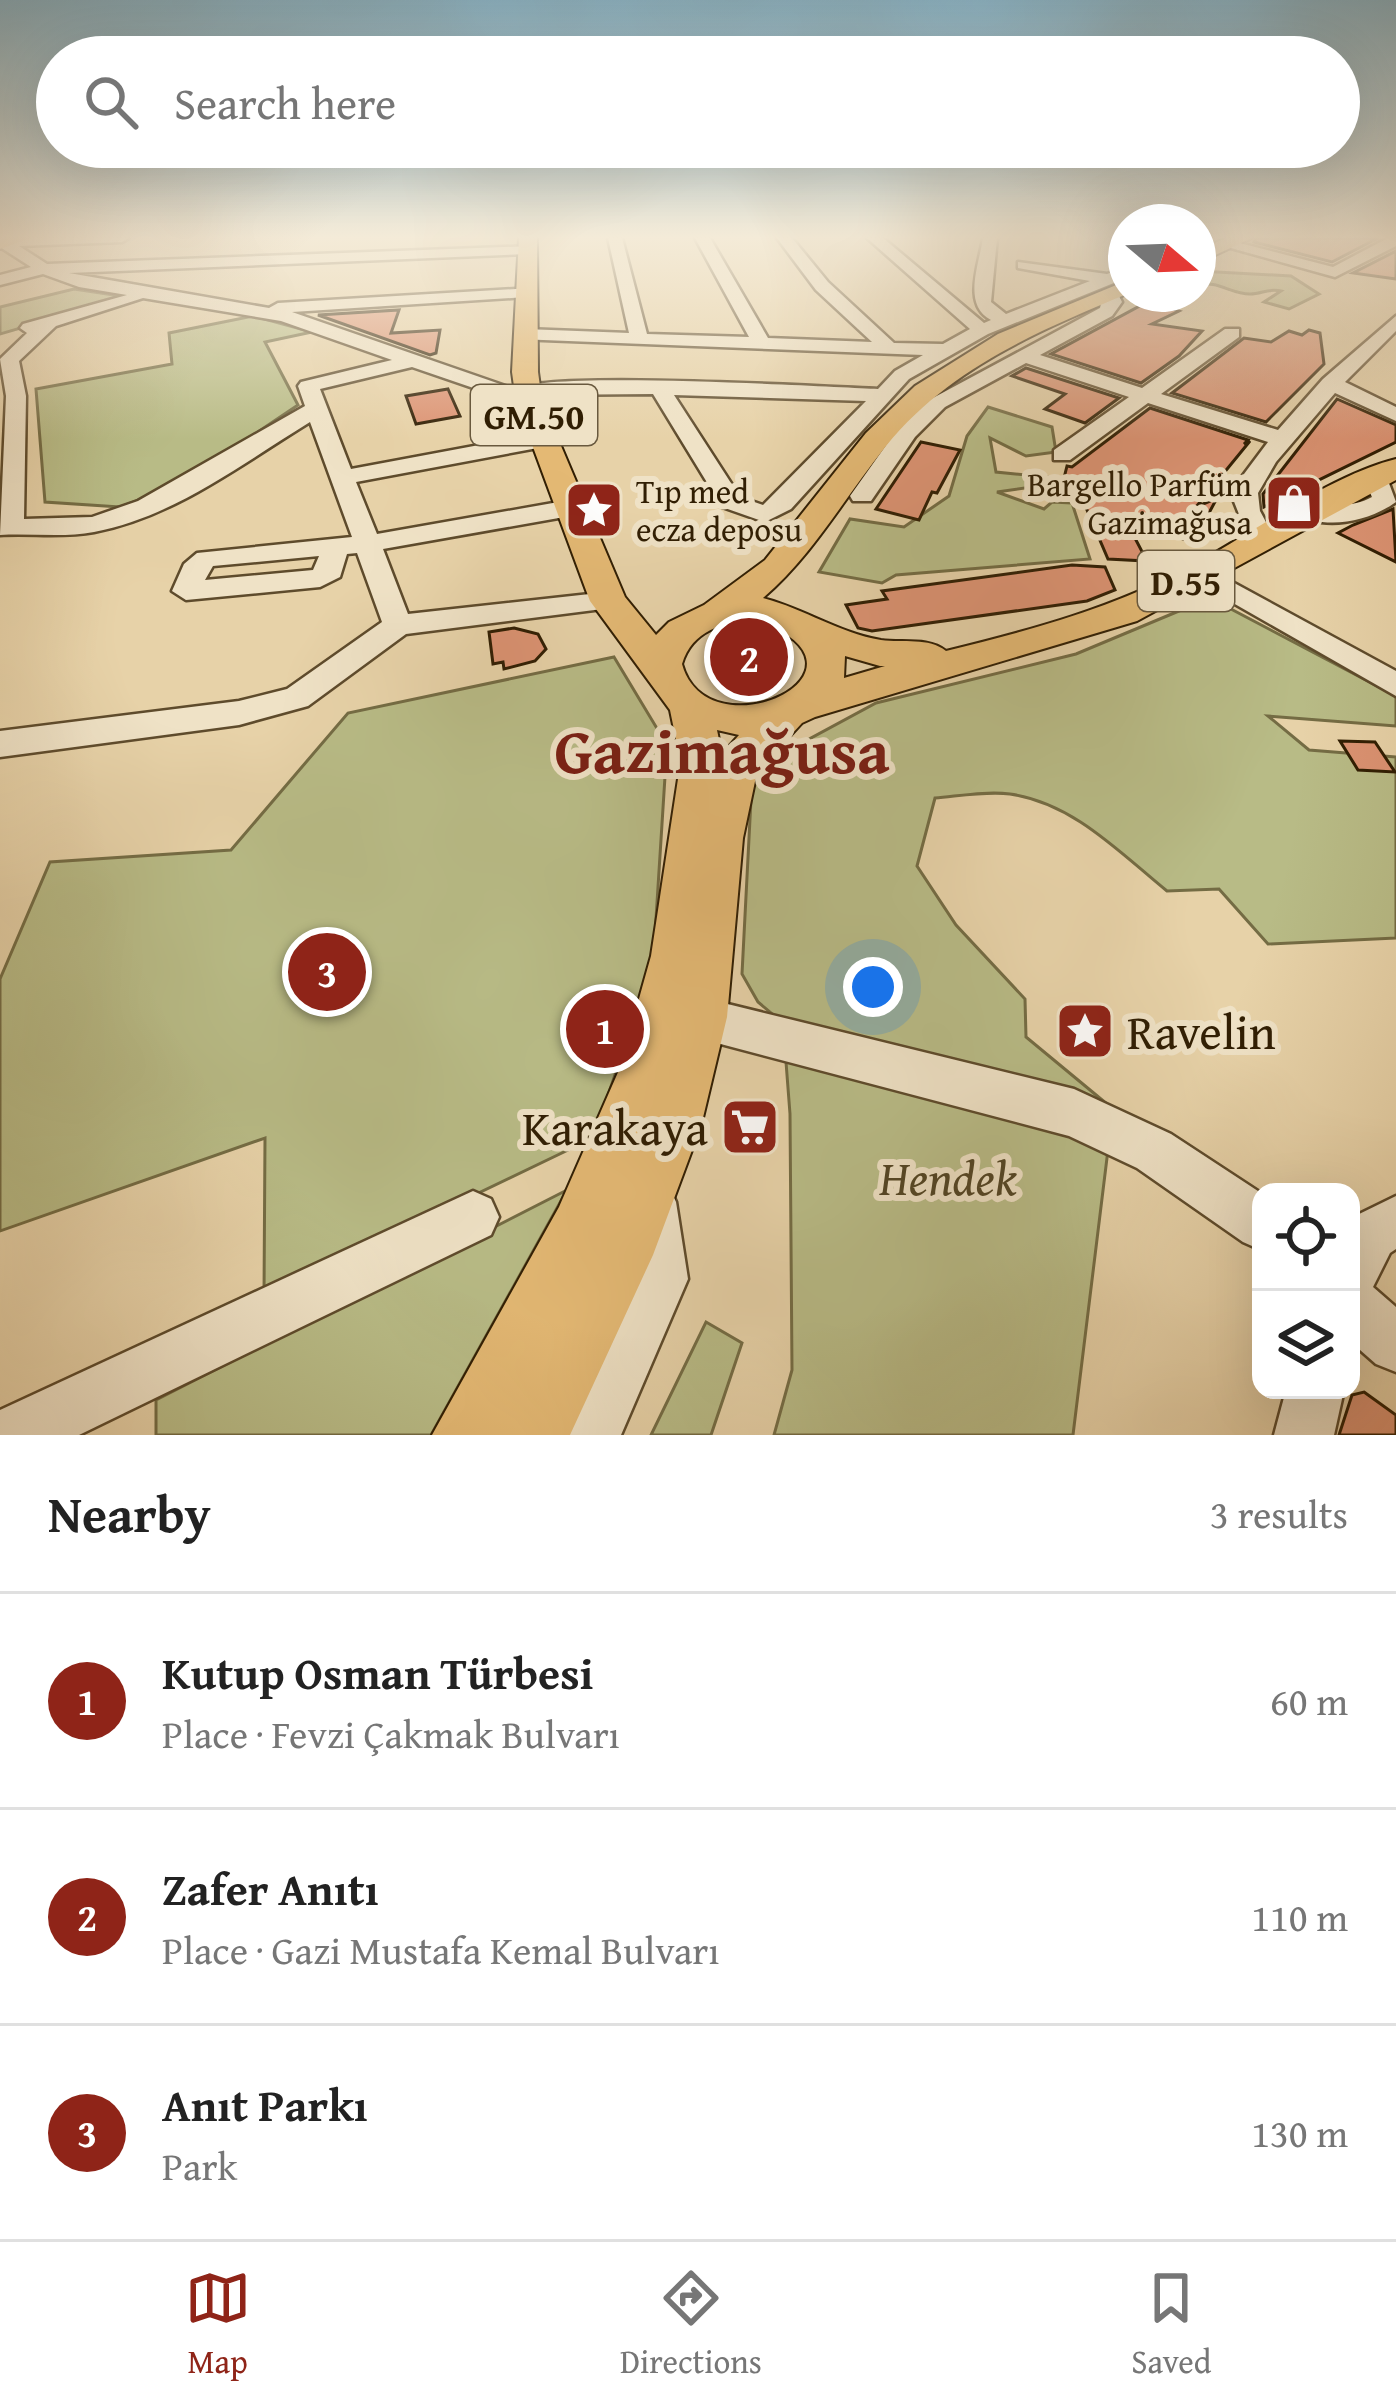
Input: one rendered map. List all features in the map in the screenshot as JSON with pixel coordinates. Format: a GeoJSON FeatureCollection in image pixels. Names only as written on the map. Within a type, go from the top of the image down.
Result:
{"type":"FeatureCollection","features":[{"type":"Feature","properties":{"kind":"main road","name":"GM.50"},"geometry":{"type":"LineString","coordinates":[[519,305],[518,338],[528,395],[569,508],[604,590],[677,688]]}},
{"type":"Feature","properties":{"kind":"main road"},"geometry":{"type":"LineString","coordinates":[[470,1435],[571,1253],[622,1148],[654,1052],[678,953],[700,779],[700,749],[664,659],[674,636],[767,582],[796,552],[850,469],[901,412],[932,386],[1074,305]]}},
{"type":"Feature","properties":{"kind":"main road","name":"D.55"},"geometry":{"type":"LineString","coordinates":[[677,688],[725,718],[766,720],[961,658],[1083,628],[1201,573],[1307,510],[1389,478]]}},
{"type":"Feature","properties":{"kind":"main road"},"geometry":{"type":"LineString","coordinates":[[530,1435],[648,1189],[699,1019],[730,779],[741,760],[827,682],[830,670],[824,645],[804,626],[790,588],[796,552]]}},
{"type":"Feature","properties":{"kind":"main road"},"geometry":{"type":"LineString","coordinates":[[604,590],[651,607],[716,610]]}},
{"type":"Feature","properties":{"kind":"main road","name":"D.55"},"geometry":{"type":"LineString","coordinates":[[716,610],[758,608],[880,653],[961,658]]}},
{"type":"Feature","properties":{"kind":"street"},"geometry":{"type":"LineString","coordinates":[[0,336],[110,305]]}},
{"type":"Feature","properties":{"kind":"street"},"geometry":{"type":"LineString","coordinates":[[273,305],[329,332],[409,361],[528,395],[660,389],[879,395]]}},
{"type":"Feature","properties":{"kind":"street"},"geometry":{"type":"LineString","coordinates":[[632,305],[639,337]]}},
{"type":"Feature","properties":{"kind":"street"},"geometry":{"type":"LineString","coordinates":[[739,305],[760,342]]}},
{"type":"Feature","properties":{"kind":"street"},"geometry":{"type":"LineString","coordinates":[[843,305],[886,345]]}},
{"type":"Feature","properties":{"kind":"street"},"geometry":{"type":"LineString","coordinates":[[954,305],[982,330]]}},
{"type":"Feature","properties":{"kind":"street"},"geometry":{"type":"LineString","coordinates":[[983,305],[1004,320]]}},
{"type":"Feature","properties":{"kind":"street"},"geometry":{"type":"LineString","coordinates":[[660,389],[731,502],[765,514],[782,504],[879,395],[942,350],[1004,320],[1050,305]]}},
{"type":"Feature","properties":{"kind":"street"},"geometry":{"type":"LineString","coordinates":[[862,496],[907,432],[938,403],[1108,309]]}},
{"type":"Feature","properties":{"kind":"street"},"geometry":{"type":"LineString","coordinates":[[1261,537],[1246,512],[1246,488],[1330,383],[1396,321]]}},
{"type":"Feature","properties":{"kind":"street"},"geometry":{"type":"LineString","coordinates":[[50,322],[4,361],[16,396],[6,527],[94,525],[123,515],[166,496],[312,398],[409,361]]}},
{"type":"Feature","properties":{"kind":"street"},"geometry":{"type":"LineString","coordinates":[[297,339],[329,332]]}},
{"type":"Feature","properties":{"kind":"street"},"geometry":{"type":"LineString","coordinates":[[1063,455],[1232,333]]}},
{"type":"Feature","properties":{"kind":"street"},"geometry":{"type":"LineString","coordinates":[[518,338],[639,337],[942,350]]}},
{"type":"Feature","properties":{"kind":"street"},"geometry":{"type":"LineString","coordinates":[[1373,340],[1396,352]]}},
{"type":"Feature","properties":{"kind":"street"},"geometry":{"type":"LineString","coordinates":[[1022,356],[1285,440]]}},
{"type":"Feature","properties":{"kind":"street"},"geometry":{"type":"LineString","coordinates":[[1330,383],[1396,415]]}},
{"type":"Feature","properties":{"kind":"street"},"geometry":{"type":"LineString","coordinates":[[312,398],[398,625]]}},
{"type":"Feature","properties":{"kind":"street"},"geometry":{"type":"LineString","coordinates":[[340,478],[543,440]]}},
{"type":"Feature","properties":{"kind":"street"},"geometry":{"type":"LineString","coordinates":[[335,546],[330,571],[320,578],[186,591],[198,564],[207,559],[335,546],[367,544],[569,508]]}},
{"type":"Feature","properties":{"kind":"street"},"geometry":{"type":"LineString","coordinates":[[1201,573],[1396,685]]}},
{"type":"Feature","properties":{"kind":"street"},"geometry":{"type":"LineString","coordinates":[[0,743],[238,713],[297,698],[398,625],[604,590]]}},
{"type":"Feature","properties":{"kind":"street"},"geometry":{"type":"LineString","coordinates":[[699,1019],[1074,1113],[1154,1150],[1252,1217]]}},
{"type":"Feature","properties":{"kind":"street"},"geometry":{"type":"LineString","coordinates":[[1206,1184],[1252,1202]]}},
{"type":"Feature","properties":{"kind":"street"},"geometry":{"type":"LineString","coordinates":[[592,1435],[661,1279],[648,1189]]}},
{"type":"Feature","properties":{"kind":"street"},"geometry":{"type":"LineString","coordinates":[[14,1435],[473,1217]]}},
{"type":"Feature","properties":{"kind":"street"},"geometry":{"type":"LineString","coordinates":[[1360,1313],[1396,1344]]}},
{"type":"Feature","properties":{"kind":"street"},"geometry":{"type":"LineString","coordinates":[[1304,1435],[1314,1399]]}},
{"type":"Feature","properties":{"kind":"green space"},"geometry":{"type":"Polygon","coordinates":[[[8,305],[100,305],[0,334],[0,307],[8,305]]]}},
{"type":"Feature","properties":{"kind":"green space"},"geometry":{"type":"Polygon","coordinates":[[[253,316],[312,332],[265,342],[298,405],[177,486],[120,507],[45,502],[36,389],[172,364],[169,333],[253,316]]]}},
{"type":"Feature","properties":{"kind":"green space"},"geometry":{"type":"Polygon","coordinates":[[[988,407],[1052,427],[1056,452],[1026,456],[990,438],[996,472],[1047,477],[1046,485],[997,492],[1044,509],[1052,502],[1072,503],[1090,559],[896,575],[882,583],[819,572],[850,519],[904,527],[949,496],[967,436],[988,407]]]}},
{"type":"Feature","properties":{"kind":"green space","name":"Hendek"},"geometry":{"type":"Polygon","coordinates":[[[1210,598],[1396,696],[1396,726],[1268,716],[1309,750],[1396,757],[1396,938],[1268,944],[1219,889],[1167,891],[1094,831],[1054,807],[1001,793],[935,798],[917,866],[956,925],[1025,999],[1026,1037],[1113,1109],[1073,1435],[774,1435],[792,1370],[790,1114],[783,1023],[758,1002],[742,974],[752,780],[761,765],[876,703],[1076,654],[1210,598]]]}},
{"type":"Feature","properties":{"kind":"green space"},"geometry":{"type":"Polygon","coordinates":[[[614,657],[667,745],[653,966],[593,1138],[264,1296],[265,1138],[0,1231],[0,979],[50,862],[231,850],[348,713],[614,657]]]}},
{"type":"Feature","properties":{"kind":"green space"},"geometry":{"type":"Polygon","coordinates":[[[567,1190],[431,1435],[156,1435],[156,1400],[567,1190]]]}},
{"type":"Feature","properties":{"kind":"green space"},"geometry":{"type":"Polygon","coordinates":[[[706,1322],[742,1343],[711,1435],[651,1435],[706,1322]]]}},
{"type":"Feature","properties":{"kind":"building"},"geometry":{"type":"Polygon","coordinates":[[[399,310],[391,333],[440,330],[436,353],[430,355],[318,315],[399,310]]]}},
{"type":"Feature","properties":{"kind":"building"},"geometry":{"type":"Polygon","coordinates":[[[1129,312],[1177,312],[1152,324],[1202,331],[1179,356],[1141,383],[1051,354],[1129,312]]]}},
{"type":"Feature","properties":{"kind":"building"},"geometry":{"type":"Polygon","coordinates":[[[1309,330],[1320,333],[1324,364],[1266,422],[1172,393],[1244,338],[1271,342],[1289,331],[1302,335],[1309,330]]]}},
{"type":"Feature","properties":{"kind":"building"},"geometry":{"type":"Polygon","coordinates":[[[1026,368],[1119,398],[1085,423],[1045,409],[1065,394],[1012,376],[1026,368]]]}},
{"type":"Feature","properties":{"kind":"building"},"geometry":{"type":"Polygon","coordinates":[[[448,389],[460,416],[416,424],[406,396],[448,389]]]}},
{"type":"Feature","properties":{"kind":"building"},"geometry":{"type":"Polygon","coordinates":[[[1337,399],[1396,425],[1396,442],[1264,507],[1263,494],[1337,399]]]}},
{"type":"Feature","properties":{"kind":"building"},"geometry":{"type":"Polygon","coordinates":[[[1150,408],[1248,440],[1244,444],[1250,441],[1196,507],[1217,498],[1202,526],[1192,523],[1183,539],[1126,521],[1147,561],[1108,559],[1078,489],[1062,486],[1067,466],[1072,467],[1150,408]]]}},
{"type":"Feature","properties":{"kind":"building"},"geometry":{"type":"Polygon","coordinates":[[[921,442],[960,450],[919,520],[876,509],[921,442]]]}},
{"type":"Feature","properties":{"kind":"building"},"geometry":{"type":"Polygon","coordinates":[[[1393,509],[1396,562],[1338,533],[1353,525],[1393,509]]]}},
{"type":"Feature","properties":{"kind":"building"},"geometry":{"type":"Polygon","coordinates":[[[1072,565],[1105,567],[1115,590],[1087,601],[872,631],[858,628],[846,605],[887,599],[882,591],[1072,565]]]}},
{"type":"Feature","properties":{"kind":"building"},"geometry":{"type":"Polygon","coordinates":[[[514,628],[538,634],[546,649],[535,661],[504,669],[503,662],[493,664],[489,632],[514,628]]]}},
{"type":"Feature","properties":{"kind":"building"},"geometry":{"type":"Polygon","coordinates":[[[1340,741],[1375,742],[1395,772],[1358,770],[1340,741]]]}},
{"type":"Feature","properties":{"kind":"building"},"geometry":{"type":"Polygon","coordinates":[[[590,1010],[623,1010],[620,1047],[587,1047],[590,1010]]]}},
{"type":"Feature","properties":{"kind":"building"},"geometry":{"type":"Polygon","coordinates":[[[1360,1393],[1396,1415],[1396,1435],[1339,1435],[1351,1399],[1360,1399],[1360,1393]]]}},
{"type":"Feature","properties":{"kind":"place","name":"Bargello Parfüm Gazimağusa"},"geometry":{"type":"Point","coordinates":[1294,503]}},
{"type":"Feature","properties":{"kind":"place","name":"Tıp med ecza deposu"},"geometry":{"type":"Point","coordinates":[594,510]}},
{"type":"Feature","properties":{"kind":"place","name":"Zafer Anıtı"},"geometry":{"type":"Point","coordinates":[749,657]}},
{"type":"Feature","properties":{"kind":"place","name":"Anıt Parkı"},"geometry":{"type":"Point","coordinates":[327,972]}},
{"type":"Feature","properties":{"kind":"place","name":"Kutup Osman Türbesi"},"geometry":{"type":"Point","coordinates":[605,1029]}},
{"type":"Feature","properties":{"kind":"place","name":"Ravelin"},"geometry":{"type":"Point","coordinates":[1085,1031]}},
{"type":"Feature","properties":{"kind":"place","name":"Karakaya"},"geometry":{"type":"Point","coordinates":[750,1127]}},
{"type":"Feature","properties":{"kind":"district","name":"Gazimağusa"},"geometry":{"type":"Point","coordinates":[722,750]}}]}
